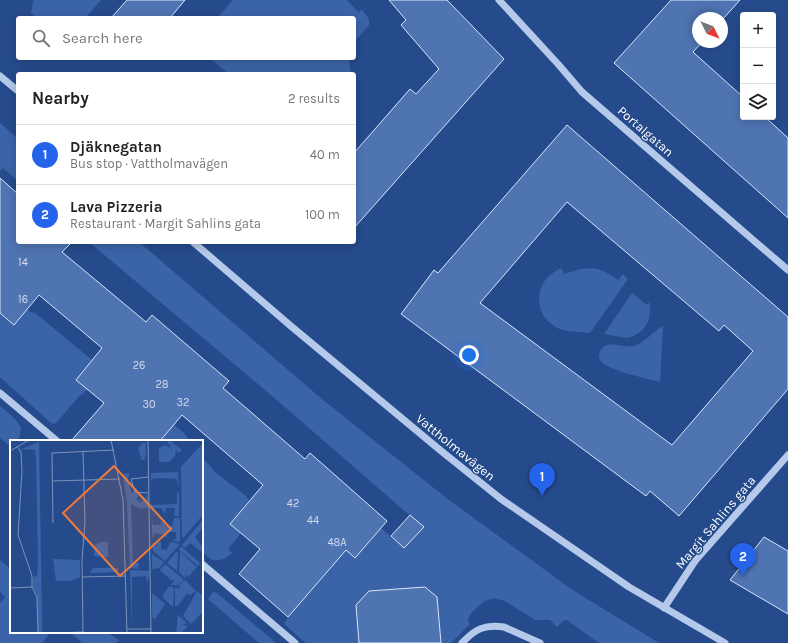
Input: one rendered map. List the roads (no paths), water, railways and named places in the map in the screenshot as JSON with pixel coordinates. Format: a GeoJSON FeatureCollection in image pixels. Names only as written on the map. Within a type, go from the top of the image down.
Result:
{"type":"FeatureCollection","features":[{"type":"Feature","properties":{"kind":"street","name":"Portalgatan"},"geometry":{"type":"LineString","coordinates":[[499,0],[582,92],[788,270]]}},
{"type":"Feature","properties":{"kind":"street"},"geometry":{"type":"LineString","coordinates":[[0,76],[16,89]]}},
{"type":"Feature","properties":{"kind":"street","name":"Vattholmavägen"},"geometry":{"type":"LineString","coordinates":[[195,244],[311,343],[495,494],[629,587],[725,643]]}},
{"type":"Feature","properties":{"kind":"street"},"geometry":{"type":"LineString","coordinates":[[0,393],[56,440]]}},
{"type":"Feature","properties":{"kind":"street","name":"Margit Sahlins gata"},"geometry":{"type":"LineString","coordinates":[[664,608],[695,561],[788,455]]}},
{"type":"Feature","properties":{"kind":"street"},"geometry":{"type":"LineString","coordinates":[[203,565],[295,643]]}},
{"type":"Feature","properties":{"kind":"street"},"geometry":{"type":"LineString","coordinates":[[462,643],[475,631],[483,627],[498,626],[504,627],[540,643]]}},
{"type":"Feature","properties":{"kind":"place","name":"Djäknegatan"},"geometry":{"type":"Point","coordinates":[542,496]}},
{"type":"Feature","properties":{"kind":"place","name":"Lava Pizzeria"},"geometry":{"type":"Point","coordinates":[743,576]}}]}
